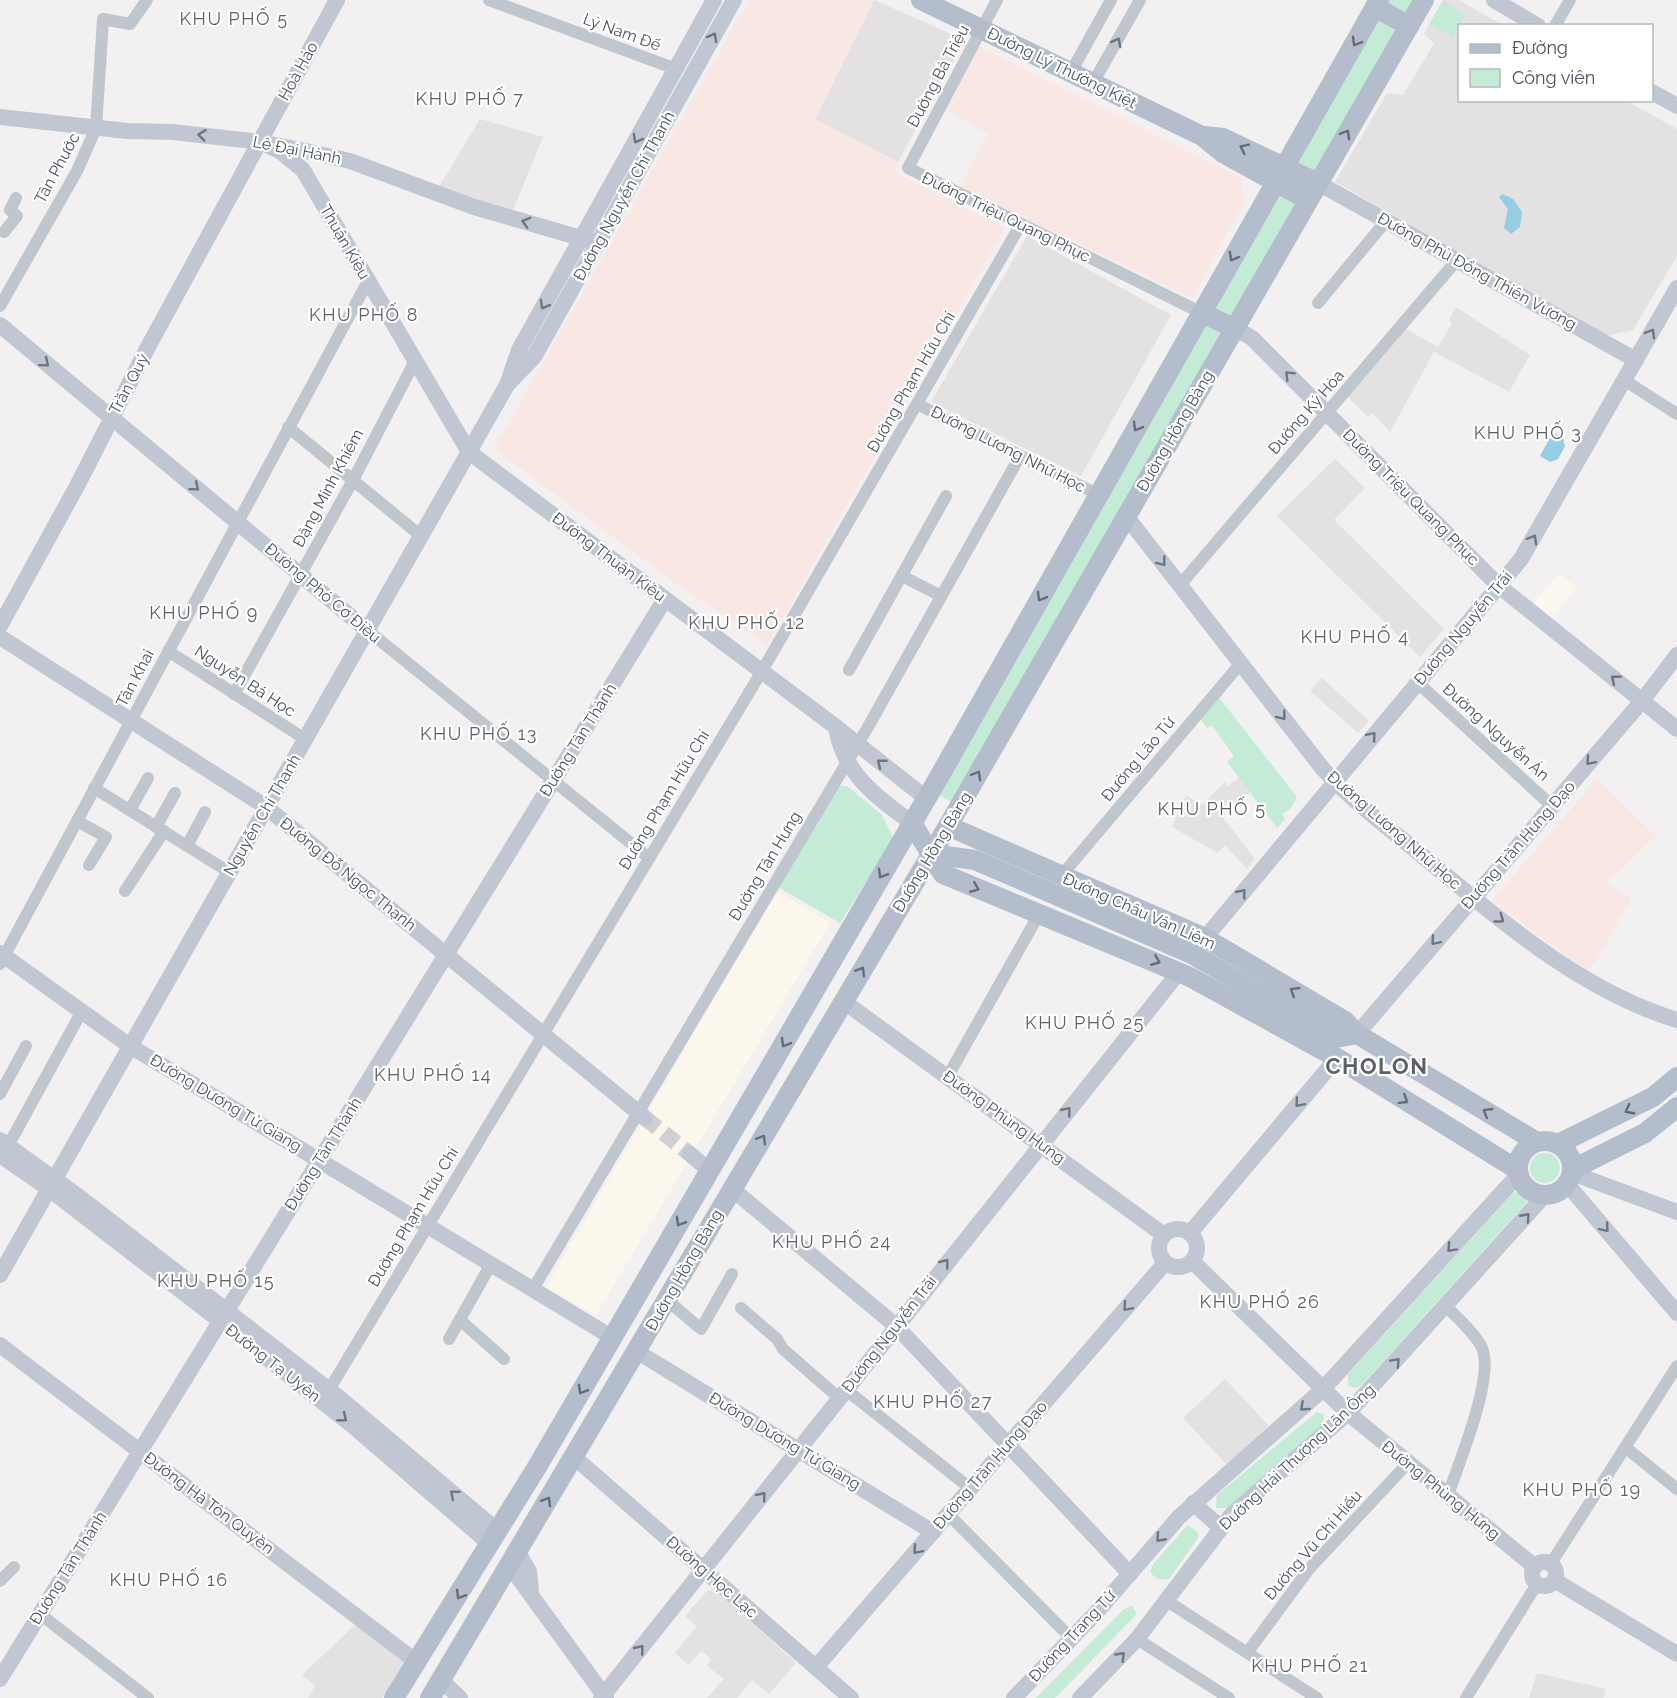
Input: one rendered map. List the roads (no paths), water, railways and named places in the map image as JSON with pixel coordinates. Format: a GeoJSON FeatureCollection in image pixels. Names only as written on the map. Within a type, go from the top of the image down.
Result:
{"type":"FeatureCollection","features":[{"type":"Feature","properties":{"kind":"main road","name":"Đường Lý Thường Kiệt"},"geometry":{"type":"LineString","coordinates":[[921,0],[1202,136],[1223,153],[1249,168],[1280,174]]}},
{"type":"Feature","properties":{"kind":"main road","name":"Đường Hồng Bàng"},"geometry":{"type":"LineString","coordinates":[[430,1698],[948,826],[1424,0]]}},
{"type":"Feature","properties":{"kind":"main road","name":"Đường Hồng Bàng"},"geometry":{"type":"LineString","coordinates":[[394,1698],[418,1663],[554,1440],[927,799],[1280,174],[1372,2]]}},
{"type":"Feature","properties":{"kind":"main road"},"geometry":{"type":"LineString","coordinates":[[1372,2],[1409,27]]}},
{"type":"Feature","properties":{"kind":"main road","name":"Đường Lý Thường Kiệt"},"geometry":{"type":"LineString","coordinates":[[1202,136],[1223,138],[1280,174]]}},
{"type":"Feature","properties":{"kind":"main road"},"geometry":{"type":"LineString","coordinates":[[1249,168],[1262,206]]}},
{"type":"Feature","properties":{"kind":"main road"},"geometry":{"type":"LineString","coordinates":[[1280,174],[1313,191]]}},
{"type":"Feature","properties":{"kind":"main road"},"geometry":{"type":"LineString","coordinates":[[1202,313],[1234,327]]}},
{"type":"Feature","properties":{"kind":"main road"},"geometry":{"type":"LineString","coordinates":[[1099,495],[1126,516]]}},
{"type":"Feature","properties":{"kind":"main road"},"geometry":{"type":"LineString","coordinates":[[927,799],[948,826]]}},
{"type":"Feature","properties":{"kind":"main road"},"geometry":{"type":"LineString","coordinates":[[912,823],[931,854]]}},
{"type":"Feature","properties":{"kind":"main road","name":"Đường Châu Văn Liêm"},"geometry":{"type":"LineString","coordinates":[[948,826],[975,860]]}},
{"type":"Feature","properties":{"kind":"main road","name":"Đường Châu Văn Liêm"},"geometry":{"type":"LineString","coordinates":[[948,826],[1205,938],[1345,1021],[1357,1034],[1537,1142]]}},
{"type":"Feature","properties":{"kind":"main road","name":"Đường Châu Văn Liêm"},"geometry":{"type":"LineString","coordinates":[[931,854],[975,860],[1192,954],[1337,1048],[1518,1172]]}},
{"type":"Feature","properties":{"kind":"main road","name":"Đường Châu Văn Liêm"},"geometry":{"type":"LineString","coordinates":[[931,854],[943,874],[1179,972],[1337,1048]]}},
{"type":"Feature","properties":{"kind":"main road"},"geometry":{"type":"LineString","coordinates":[[1039,914],[1061,876]]}},
{"type":"Feature","properties":{"kind":"main road"},"geometry":{"type":"LineString","coordinates":[[1179,972],[1205,938]]}},
{"type":"Feature","properties":{"kind":"main road"},"geometry":{"type":"LineString","coordinates":[[819,983],[843,1001]]}},
{"type":"Feature","properties":{"kind":"main road"},"geometry":{"type":"LineString","coordinates":[[1337,1048],[1357,1034]]}},
{"type":"Feature","properties":{"kind":"main road"},"geometry":{"type":"LineString","coordinates":[[1677,1077],[1653,1096],[1598,1126],[1558,1144],[1537,1142],[1523,1152],[1518,1172],[1531,1192],[1545,1195],[1558,1192],[1571,1175],[1606,1152],[1645,1132],[1677,1107]]}},
{"type":"Feature","properties":{"kind":"main road"},"geometry":{"type":"LineString","coordinates":[[1598,1126],[1597,1142],[1606,1152]]}},
{"type":"Feature","properties":{"kind":"main road"},"geometry":{"type":"LineString","coordinates":[[1645,1132],[1677,1128]]}},
{"type":"Feature","properties":{"kind":"main road"},"geometry":{"type":"LineString","coordinates":[[1558,1144],[1570,1157],[1571,1175]]}},
{"type":"Feature","properties":{"kind":"main road"},"geometry":{"type":"LineString","coordinates":[[710,1171],[732,1189]]}},
{"type":"Feature","properties":{"kind":"main road"},"geometry":{"type":"LineString","coordinates":[[613,1338],[636,1352]]}},
{"type":"Feature","properties":{"kind":"main road"},"geometry":{"type":"LineString","coordinates":[[554,1440],[574,1457]]}},
{"type":"Feature","properties":{"kind":"main road"},"geometry":{"type":"LineString","coordinates":[[495,1538],[513,1558]]}},
{"type":"Feature","properties":{"kind":"main road"},"geometry":{"type":"LineString","coordinates":[[418,1663],[442,1681]]}},
{"type":"Feature","properties":{"kind":"street","name":"Tân Phước"},"geometry":{"type":"LineString","coordinates":[[0,306],[77,171],[96,128],[103,19],[130,24],[147,0]]}},
{"type":"Feature","properties":{"kind":"street","name":"Hoà Hảo"},"geometry":{"type":"LineString","coordinates":[[260,142],[337,0]]}},
{"type":"Feature","properties":{"kind":"street","name":"Lý Nam Đế"},"geometry":{"type":"LineString","coordinates":[[489,0],[684,72]]}},
{"type":"Feature","properties":{"kind":"street"},"geometry":{"type":"LineString","coordinates":[[684,72],[714,0]]}},
{"type":"Feature","properties":{"kind":"street"},"geometry":{"type":"LineString","coordinates":[[577,264],[684,72],[734,0]]}},
{"type":"Feature","properties":{"kind":"street","name":"Đường Bà Triệu"},"geometry":{"type":"LineString","coordinates":[[908,168],[997,0]]}},
{"type":"Feature","properties":{"kind":"street"},"geometry":{"type":"LineString","coordinates":[[1071,72],[1111,0]]}},
{"type":"Feature","properties":{"kind":"street"},"geometry":{"type":"LineString","coordinates":[[1094,83],[1140,0]]}},
{"type":"Feature","properties":{"kind":"street"},"geometry":{"type":"LineString","coordinates":[[1494,0],[1535,24]]}},
{"type":"Feature","properties":{"kind":"street"},"geometry":{"type":"LineString","coordinates":[[1556,24],[1570,0]]}},
{"type":"Feature","properties":{"kind":"street"},"geometry":{"type":"LineString","coordinates":[[1653,93],[1677,106]]}},
{"type":"Feature","properties":{"kind":"street","name":"Lê Đại Hành"},"geometry":{"type":"LineString","coordinates":[[0,117],[260,142],[350,161],[474,207],[590,241]]}},
{"type":"Feature","properties":{"kind":"street","name":"Thuận Kiều"},"geometry":{"type":"LineString","coordinates":[[260,142],[280,151],[303,170],[469,452]]}},
{"type":"Feature","properties":{"kind":"street","name":"Trần Quý"},"geometry":{"type":"LineString","coordinates":[[0,626],[260,142]]}},
{"type":"Feature","properties":{"kind":"street","name":"Đường Triệu Quang Phục"},"geometry":{"type":"LineString","coordinates":[[908,168],[1202,313]]}},
{"type":"Feature","properties":{"kind":"street","name":"Đường Phù Đổng Thiên Vương"},"geometry":{"type":"LineString","coordinates":[[1313,191],[1386,221],[1636,360]]}},
{"type":"Feature","properties":{"kind":"street"},"geometry":{"type":"LineString","coordinates":[[4,232],[17,216],[10,210],[16,198]]}},
{"type":"Feature","properties":{"kind":"street"},"geometry":{"type":"LineString","coordinates":[[1318,303],[1386,221]]}},
{"type":"Feature","properties":{"kind":"street","name":"Đường Phạm Hữu Chí"},"geometry":{"type":"LineString","coordinates":[[326,1395],[762,671],[1022,224]]}},
{"type":"Feature","properties":{"kind":"street","name":"Đường Ký Hòa"},"geometry":{"type":"LineString","coordinates":[[1180,585],[1457,260]]}},
{"type":"Feature","properties":{"kind":"street","name":"Đường Nguyễn Chí Thanh"},"geometry":{"type":"LineString","coordinates":[[469,452],[507,386],[519,350],[577,264]]}},
{"type":"Feature","properties":{"kind":"street","name":"Đường Nguyễn Chí Thanh"},"geometry":{"type":"LineString","coordinates":[[507,386],[534,357],[577,264]]}},
{"type":"Feature","properties":{"kind":"street","name":"Tân Khai"},"geometry":{"type":"LineString","coordinates":[[2,958],[369,281]]}},
{"type":"Feature","properties":{"kind":"street","name":"Đường Nguyễn Trãi"},"geometry":{"type":"LineString","coordinates":[[1205,938],[1527,549],[1677,288]]}},
{"type":"Feature","properties":{"kind":"street","name":"Đường Phó Cơ Điều"},"geometry":{"type":"LineString","coordinates":[[0,325],[367,630],[648,857]]}},
{"type":"Feature","properties":{"kind":"street","name":"Đường Triệu Quang Phục"},"geometry":{"type":"LineString","coordinates":[[1234,327],[1252,338],[1498,586],[1677,729]]}},
{"type":"Feature","properties":{"kind":"street","name":"Đặng Minh Khiêm"},"geometry":{"type":"LineString","coordinates":[[234,694],[352,482],[416,361]]}},
{"type":"Feature","properties":{"kind":"street"},"geometry":{"type":"LineString","coordinates":[[1624,380],[1677,414]]}},
{"type":"Feature","properties":{"kind":"street","name":"Đường Lương Nhữ Học"},"geometry":{"type":"LineString","coordinates":[[917,404],[1099,495]]}},
{"type":"Feature","properties":{"kind":"street"},"geometry":{"type":"LineString","coordinates":[[288,427],[352,482],[421,536]]}},
{"type":"Feature","properties":{"kind":"street","name":"Nguyễn Chí Thanh"},"geometry":{"type":"LineString","coordinates":[[52,1184],[469,452]]}},
{"type":"Feature","properties":{"kind":"street","name":"Đường Thuận Kiều"},"geometry":{"type":"LineString","coordinates":[[469,452],[836,727],[927,799]]}},
{"type":"Feature","properties":{"kind":"street","name":"Đường Tân Hưng"},"geometry":{"type":"LineString","coordinates":[[533,1289],[642,1115],[858,744],[1020,456]]}},
{"type":"Feature","properties":{"kind":"street"},"geometry":{"type":"LineString","coordinates":[[849,670],[946,496]]}},
{"type":"Feature","properties":{"kind":"street","name":"Đường Lương Nhữ Học"},"geometry":{"type":"LineString","coordinates":[[1126,516],[1334,781],[1473,898],[1557,960],[1592,982],[1631,1002],[1677,1020]]}},
{"type":"Feature","properties":{"kind":"street"},"geometry":{"type":"LineString","coordinates":[[902,576],[941,597]]}},
{"type":"Feature","properties":{"kind":"street","name":"Đường Tân Thành"},"geometry":{"type":"LineString","coordinates":[[0,1679],[665,599]]}},
{"type":"Feature","properties":{"kind":"street","name":"Đường Đỗ Ngọc Thạnh"},"geometry":{"type":"LineString","coordinates":[[0,638],[266,807],[642,1115]]}},
{"type":"Feature","properties":{"kind":"street","name":"Nguyễn Bá Học"},"geometry":{"type":"LineString","coordinates":[[168,651],[305,740]]}},
{"type":"Feature","properties":{"kind":"street","name":"Đường Trần Hưng Đạo"},"geometry":{"type":"LineString","coordinates":[[1357,1034],[1642,701],[1677,655]]}},
{"type":"Feature","properties":{"kind":"street","name":"Đường Lão Tử"},"geometry":{"type":"LineString","coordinates":[[1061,876],[1240,663]]}},
{"type":"Feature","properties":{"kind":"street","name":"Đường Nguyễn Án"},"geometry":{"type":"LineString","coordinates":[[1417,682],[1552,806]]}},
{"type":"Feature","properties":{"kind":"street"},"geometry":{"type":"LineString","coordinates":[[836,727],[846,762],[866,787],[912,823]]}},
{"type":"Feature","properties":{"kind":"street"},"geometry":{"type":"LineString","coordinates":[[130,810],[148,778]]}},
{"type":"Feature","properties":{"kind":"street"},"geometry":{"type":"LineString","coordinates":[[94,788],[229,872]]}},
{"type":"Feature","properties":{"kind":"street"},"geometry":{"type":"LineString","coordinates":[[125,891],[160,829],[175,793]]}},
{"type":"Feature","properties":{"kind":"street"},"geometry":{"type":"LineString","coordinates":[[187,846],[206,812]]}},
{"type":"Feature","properties":{"kind":"street"},"geometry":{"type":"LineString","coordinates":[[77,821],[106,837],[88,865]]}},
{"type":"Feature","properties":{"kind":"street"},"geometry":{"type":"LineString","coordinates":[[948,1076],[1039,914]]}},
{"type":"Feature","properties":{"kind":"street","name":"Đường Dương Tử Giang"},"geometry":{"type":"LineString","coordinates":[[2,958],[130,1046],[613,1338]]}},
{"type":"Feature","properties":{"kind":"street","name":"Đường Nguyễn Trãi"},"geometry":{"type":"LineString","coordinates":[[604,1697],[895,1325],[1179,972]]}},
{"type":"Feature","properties":{"kind":"street","name":"Đường Phùng Hưng"},"geometry":{"type":"LineString","coordinates":[[843,1001],[1164,1234]]}},
{"type":"Feature","properties":{"kind":"street"},"geometry":{"type":"LineString","coordinates":[[3,1147],[82,1011]]}},
{"type":"Feature","properties":{"kind":"street"},"geometry":{"type":"LineString","coordinates":[[0,1094],[26,1046]]}},
{"type":"Feature","properties":{"kind":"street"},"geometry":{"type":"LineString","coordinates":[[1190,1233],[1337,1048]]}},
{"type":"Feature","properties":{"kind":"street","name":"Đường Tạ Uyên"},"geometry":{"type":"LineString","coordinates":[[3,1147],[326,1395],[495,1538]]}},
{"type":"Feature","properties":{"kind":"street"},"geometry":{"type":"LineString","coordinates":[[690,1154],[710,1171]]}},
{"type":"Feature","properties":{"kind":"street","name":"Đường Hải Thượng Lãn Ông"},"geometry":{"type":"LineString","coordinates":[[1130,1574],[1193,1503],[1322,1390],[1518,1172]]}},
{"type":"Feature","properties":{"kind":"street"},"geometry":{"type":"LineString","coordinates":[[1571,1175],[1677,1212]]}},
{"type":"Feature","properties":{"kind":"street"},"geometry":{"type":"LineString","coordinates":[[1571,1175],[1677,1313]]}},
{"type":"Feature","properties":{"kind":"street"},"geometry":{"type":"LineString","coordinates":[[0,1275],[52,1184]]}},
{"type":"Feature","properties":{"kind":"street"},"geometry":{"type":"LineString","coordinates":[[732,1189],[895,1325],[1130,1574]]}},
{"type":"Feature","properties":{"kind":"street","name":"Đường Hải Thượng Lãn Ông"},"geometry":{"type":"LineString","coordinates":[[1080,1698],[1137,1639],[1220,1527],[1240,1506],[1348,1413],[1545,1195]]}},
{"type":"Feature","properties":{"kind":"street"},"geometry":{"type":"LineString","coordinates":[[1174,1229],[1190,1233],[1197,1244],[1192,1261],[1179,1267],[1165,1263],[1158,1249],[1164,1234],[1174,1229]]}},
{"type":"Feature","properties":{"kind":"street"},"geometry":{"type":"LineString","coordinates":[[1192,1261],[1322,1390]]}},
{"type":"Feature","properties":{"kind":"street","name":"Đường Trần Hưng Đạo"},"geometry":{"type":"LineString","coordinates":[[816,1667],[1165,1263]]}},
{"type":"Feature","properties":{"kind":"street"},"geometry":{"type":"LineString","coordinates":[[449,1339],[491,1264]]}},
{"type":"Feature","properties":{"kind":"street"},"geometry":{"type":"LineString","coordinates":[[667,1300],[701,1329],[732,1274]]}},
{"type":"Feature","properties":{"kind":"street"},"geometry":{"type":"LineString","coordinates":[[1446,1306],[1481,1345],[1486,1363],[1476,1412],[1448,1496]]}},
{"type":"Feature","properties":{"kind":"street"},"geometry":{"type":"LineString","coordinates":[[741,1308],[777,1339],[783,1349],[970,1488]]}},
{"type":"Feature","properties":{"kind":"street"},"geometry":{"type":"LineString","coordinates":[[460,1320],[504,1359]]}},
{"type":"Feature","properties":{"kind":"street","name":"Đường Hà Tôn Quyền"},"geometry":{"type":"LineString","coordinates":[[0,1345],[418,1663]]}},
{"type":"Feature","properties":{"kind":"street","name":"Đường Dương Tử Giang"},"geometry":{"type":"LineString","coordinates":[[636,1352],[933,1532]]}},
{"type":"Feature","properties":{"kind":"street"},"geometry":{"type":"LineString","coordinates":[[1466,1698],[1537,1584],[1548,1585],[1546,1570],[1677,1366]]}},
{"type":"Feature","properties":{"kind":"street","name":"Đường Phùng Hưng"},"geometry":{"type":"LineString","coordinates":[[1322,1390],[1448,1496],[1546,1570],[1677,1654]]}},
{"type":"Feature","properties":{"kind":"street"},"geometry":{"type":"LineString","coordinates":[[1625,1447],[1677,1489]]}},
{"type":"Feature","properties":{"kind":"street","name":"Đường Học Lạc"},"geometry":{"type":"LineString","coordinates":[[574,1457],[851,1698]]}},
{"type":"Feature","properties":{"kind":"street","name":"Đường Vũ Chí Hiếu"},"geometry":{"type":"LineString","coordinates":[[1247,1653],[1309,1569],[1408,1463]]}},
{"type":"Feature","properties":{"kind":"street"},"geometry":{"type":"LineString","coordinates":[[1193,1503],[1220,1527]]}},
{"type":"Feature","properties":{"kind":"street"},"geometry":{"type":"LineString","coordinates":[[948,1514],[1072,1639]]}},
{"type":"Feature","properties":{"kind":"street"},"geometry":{"type":"LineString","coordinates":[[513,1558],[531,1591],[604,1697]]}},
{"type":"Feature","properties":{"kind":"street"},"geometry":{"type":"LineString","coordinates":[[0,1581],[14,1567]]}},
{"type":"Feature","properties":{"kind":"street","name":"Đường Trang Tử"},"geometry":{"type":"LineString","coordinates":[[1014,1698],[1072,1639],[1130,1574]]}},
{"type":"Feature","properties":{"kind":"street"},"geometry":{"type":"LineString","coordinates":[[1167,1601],[1317,1698]]}},
{"type":"Feature","properties":{"kind":"street"},"geometry":{"type":"LineString","coordinates":[[40,1614],[148,1698]]}},
{"type":"Feature","properties":{"kind":"street"},"geometry":{"type":"LineString","coordinates":[[1137,1639],[1229,1698]]}},
{"type":"Feature","properties":{"kind":"street"},"geometry":{"type":"LineString","coordinates":[[442,1681],[460,1698]]}},
{"type":"Feature","properties":{"kind":"water"},"geometry":{"type":"Polygon","coordinates":[[[1502,194],[1513,199],[1522,212],[1520,227],[1511,234],[1504,228],[1508,209],[1499,197],[1502,194]]]}},
{"type":"Feature","properties":{"kind":"water"},"geometry":{"type":"Polygon","coordinates":[[[1553,432],[1563,438],[1565,446],[1558,459],[1550,462],[1540,456],[1553,432]]]}},
{"type":"Feature","properties":{"kind":"tunnel"},"geometry":{"type":"LineString","coordinates":[[645,1118],[690,1154]]}},
{"type":"Feature","properties":{"kind":"district","name":"KHU PHỐ 5"},"geometry":{"type":"Point","coordinates":[234,18]}},
{"type":"Feature","properties":{"kind":"district","name":"KHU PHỐ 7"},"geometry":{"type":"Point","coordinates":[470,98]}},
{"type":"Feature","properties":{"kind":"district","name":"KHU PHỐ 8"},"geometry":{"type":"Point","coordinates":[364,314]}},
{"type":"Feature","properties":{"kind":"district","name":"KHU PHỐ 3"},"geometry":{"type":"Point","coordinates":[1528,432]}},
{"type":"Feature","properties":{"kind":"district","name":"KHU PHỐ 9"},"geometry":{"type":"Point","coordinates":[204,612]}},
{"type":"Feature","properties":{"kind":"district","name":"KHU PHỐ 12"},"geometry":{"type":"Point","coordinates":[747,622]}},
{"type":"Feature","properties":{"kind":"district","name":"KHU PHỐ 4"},"geometry":{"type":"Point","coordinates":[1355,636]}},
{"type":"Feature","properties":{"kind":"district","name":"KHU PHỐ 13"},"geometry":{"type":"Point","coordinates":[479,733]}},
{"type":"Feature","properties":{"kind":"district","name":"KHU PHỐ 5"},"geometry":{"type":"Point","coordinates":[1212,808]}},
{"type":"Feature","properties":{"kind":"district","name":"KHU PHỐ 25"},"geometry":{"type":"Point","coordinates":[1085,1022]}},
{"type":"Feature","properties":{"kind":"district","name":"CHOLON"},"geometry":{"type":"Point","coordinates":[1377,1066]}},
{"type":"Feature","properties":{"kind":"district","name":"KHU PHỐ 14"},"geometry":{"type":"Point","coordinates":[433,1074]}},
{"type":"Feature","properties":{"kind":"district","name":"KHU PHỐ 24"},"geometry":{"type":"Point","coordinates":[832,1241]}},
{"type":"Feature","properties":{"kind":"district","name":"KHU PHỐ 15"},"geometry":{"type":"Point","coordinates":[216,1280]}},
{"type":"Feature","properties":{"kind":"district","name":"KHU PHỐ 26"},"geometry":{"type":"Point","coordinates":[1260,1301]}},
{"type":"Feature","properties":{"kind":"district","name":"KHU PHỐ 27"},"geometry":{"type":"Point","coordinates":[933,1401]}},
{"type":"Feature","properties":{"kind":"district","name":"KHU PHỐ 19"},"geometry":{"type":"Point","coordinates":[1582,1489]}},
{"type":"Feature","properties":{"kind":"district","name":"KHU PHỐ 16"},"geometry":{"type":"Point","coordinates":[169,1579]}},
{"type":"Feature","properties":{"kind":"district","name":"KHU PHỐ 21"},"geometry":{"type":"Point","coordinates":[1310,1665]}}]}
